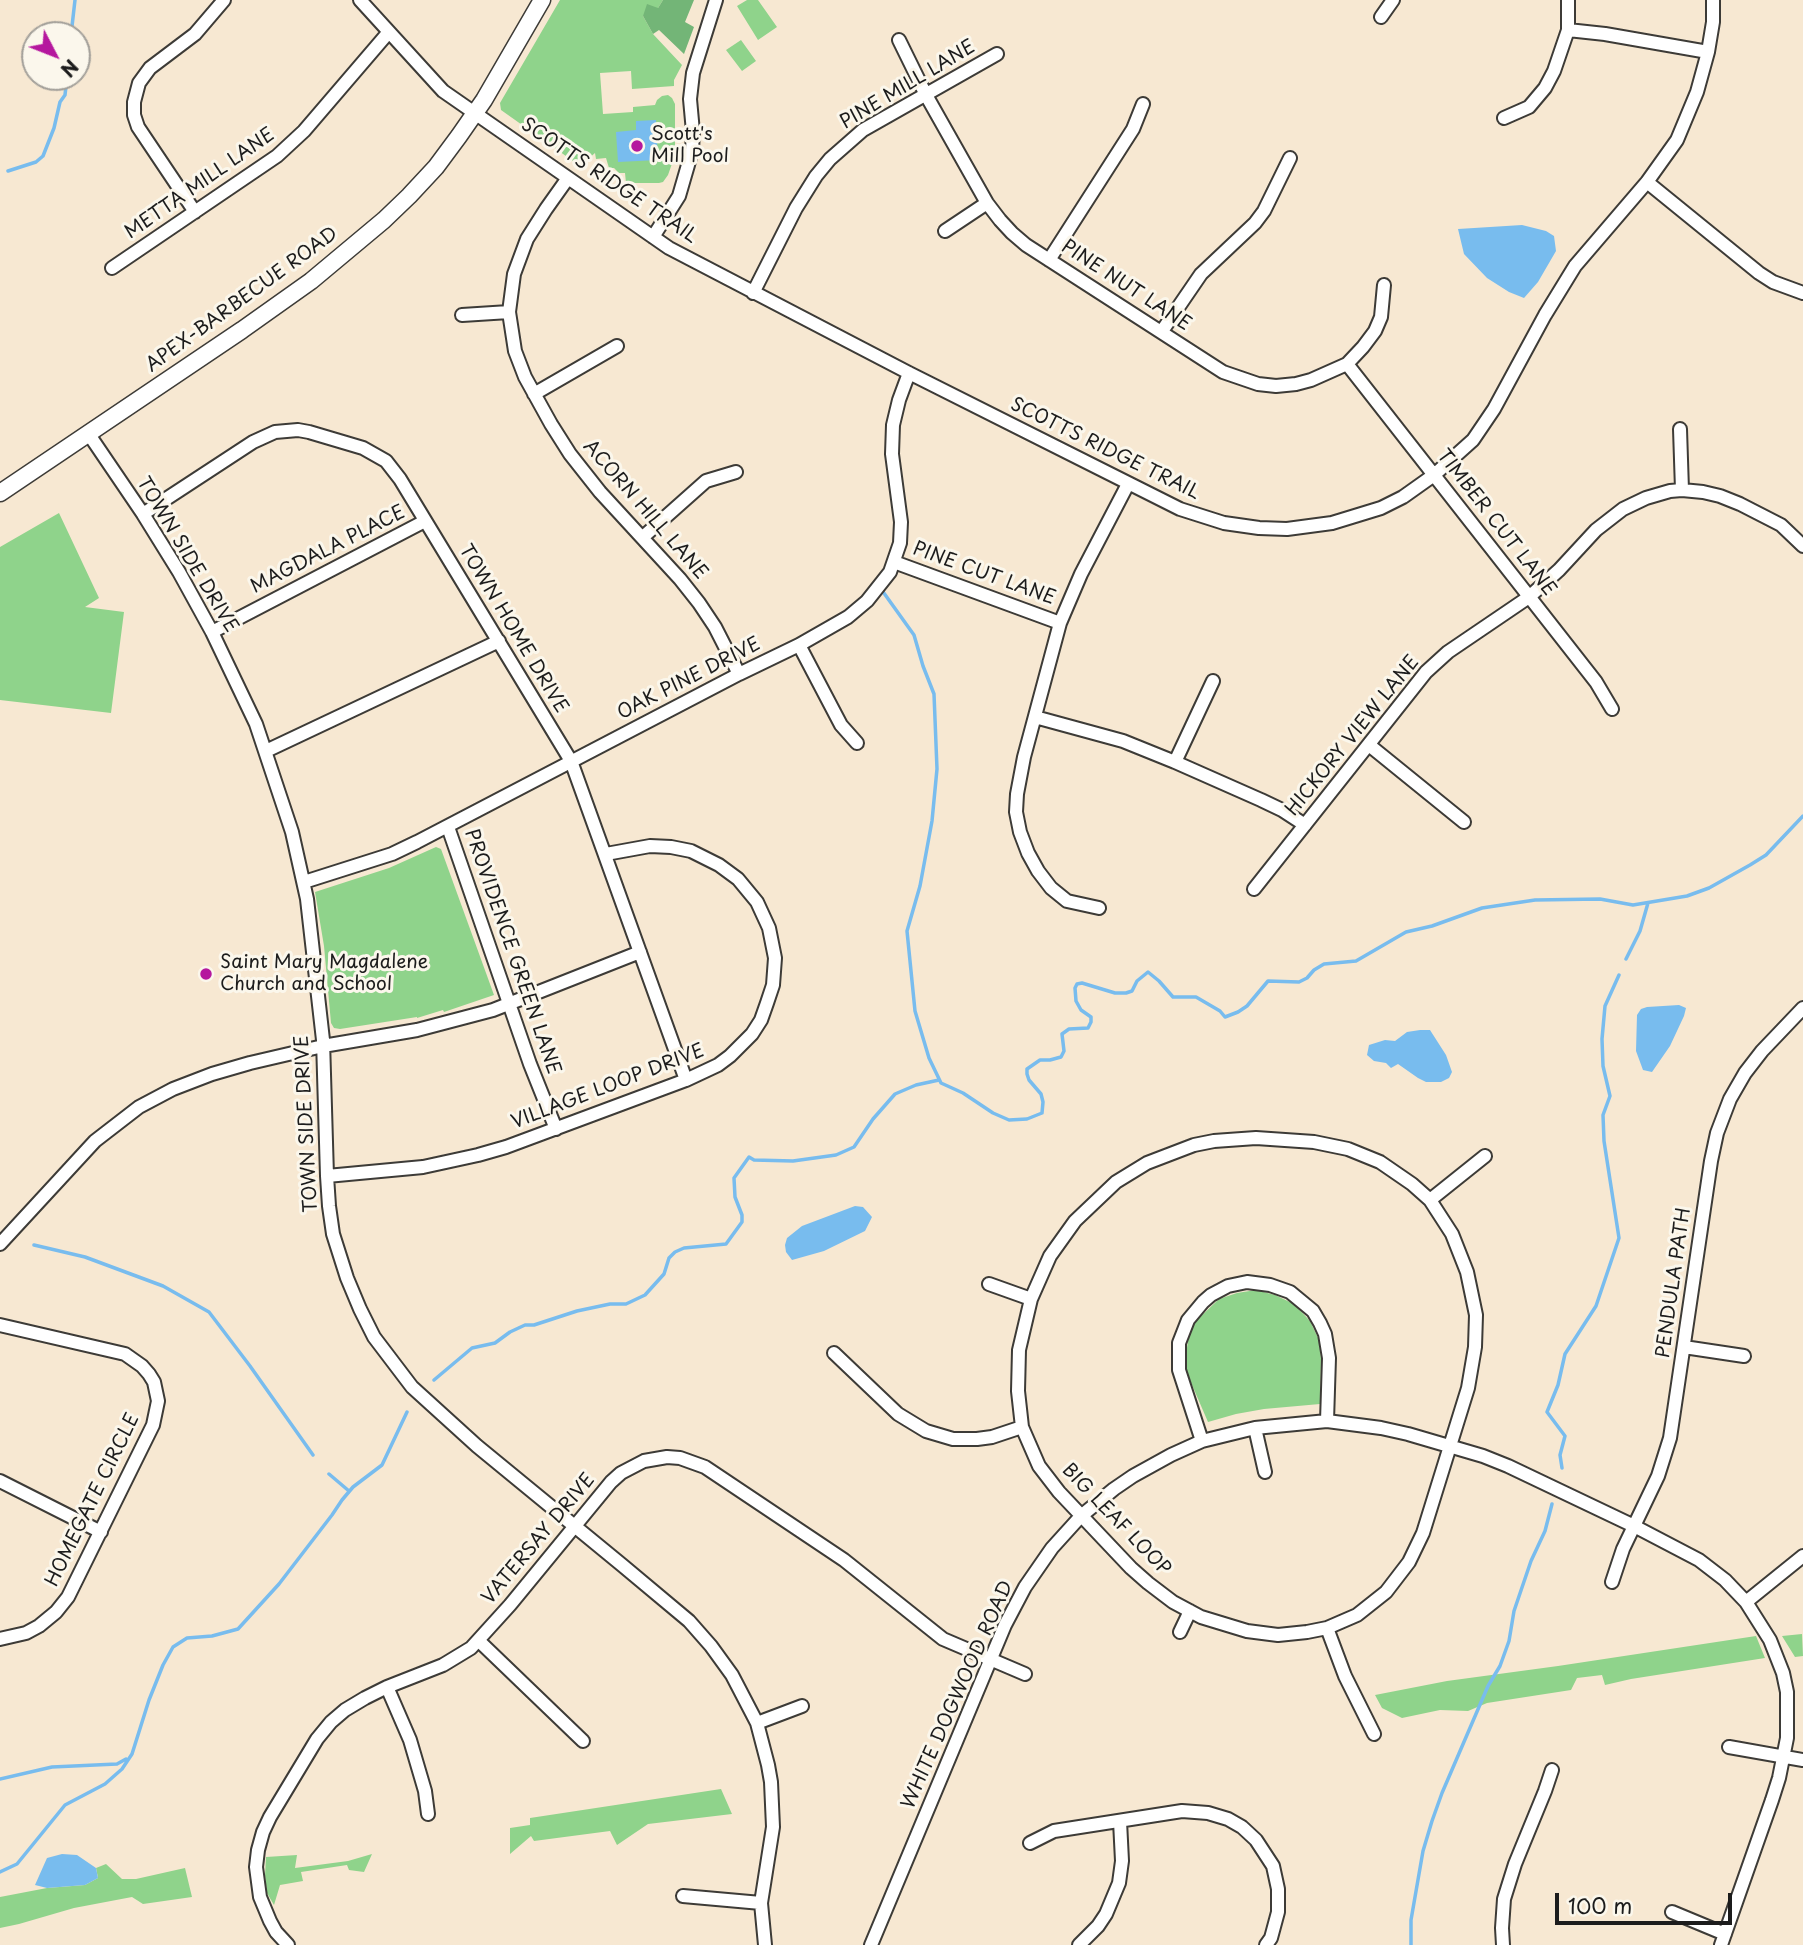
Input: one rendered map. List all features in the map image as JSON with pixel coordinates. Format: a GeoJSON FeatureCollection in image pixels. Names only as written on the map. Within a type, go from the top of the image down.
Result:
{"type":"FeatureCollection","features":[{"type":"Feature","properties":{"kind":"street"},"geometry":{"type":"LineString","coordinates":[[195,212],[138,127],[134,103],[139,83],[150,68],[195,34],[223,0]]}},
{"type":"Feature","properties":{"kind":"street","name":"SCOTTS RIDGE TRAIL"},"geometry":{"type":"LineString","coordinates":[[360,0],[438,86],[669,248],[909,373],[1180,509],[1241,526],[1287,529],[1357,517],[1381,508],[1434,475],[1462,451],[1483,427],[1575,266],[1647,182],[1677,139],[1697,92],[1708,52],[1713,22],[1713,0]]}},
{"type":"Feature","properties":{"kind":"street","name":"APEX-BARBECUE ROAD"},"geometry":{"type":"LineString","coordinates":[[0,493],[310,281],[345,254],[409,196],[436,167],[476,113],[542,0]]}},
{"type":"Feature","properties":{"kind":"street"},"geometry":{"type":"LineString","coordinates":[[653,237],[679,196],[688,165],[693,132],[690,99],[693,73],[716,0]]}},
{"type":"Feature","properties":{"kind":"street"},"geometry":{"type":"LineString","coordinates":[[1381,17],[1393,0]]}},
{"type":"Feature","properties":{"kind":"street"},"geometry":{"type":"LineString","coordinates":[[1504,118],[1529,107],[1545,88],[1568,30],[1568,0]]}},
{"type":"Feature","properties":{"kind":"street"},"geometry":{"type":"LineString","coordinates":[[1568,30],[1708,52]]}},
{"type":"Feature","properties":{"kind":"street","name":"METTA MILL LANE"},"geometry":{"type":"LineString","coordinates":[[112,268],[289,146],[388,33]]}},
{"type":"Feature","properties":{"kind":"street","name":"PINE NUT LANE"},"geometry":{"type":"LineString","coordinates":[[899,40],[926,95],[987,202],[1012,233],[1026,245],[1223,372],[1258,384],[1276,386],[1311,380],[1347,363],[1375,331],[1381,317],[1384,285]]}},
{"type":"Feature","properties":{"kind":"street","name":"PINE MILL LANE"},"geometry":{"type":"LineString","coordinates":[[753,293],[796,208],[830,159],[863,130],[997,54]]}},
{"type":"Feature","properties":{"kind":"street"},"geometry":{"type":"LineString","coordinates":[[1049,260],[1133,129],[1143,104]]}},
{"type":"Feature","properties":{"kind":"street"},"geometry":{"type":"LineString","coordinates":[[1162,331],[1201,274],[1255,223],[1264,211],[1290,158]]}},
{"type":"Feature","properties":{"kind":"street","name":"ACORN HILL LANE"},"geometry":{"type":"LineString","coordinates":[[568,178],[527,239],[514,274],[509,312],[515,351],[534,394],[578,464],[699,603],[739,674]]}},
{"type":"Feature","properties":{"kind":"street"},"geometry":{"type":"LineString","coordinates":[[1647,182],[1759,273],[1773,282],[1803,293]]}},
{"type":"Feature","properties":{"kind":"street"},"geometry":{"type":"LineString","coordinates":[[945,231],[987,202]]}},
{"type":"Feature","properties":{"kind":"street"},"geometry":{"type":"LineString","coordinates":[[462,316],[509,312]]}},
{"type":"Feature","properties":{"kind":"street"},"geometry":{"type":"LineString","coordinates":[[534,394],[617,346]]}},
{"type":"Feature","properties":{"kind":"street","name":"TIMBER CUT LANE"},"geometry":{"type":"LineString","coordinates":[[1347,363],[1596,682],[1612,709]]}},
{"type":"Feature","properties":{"kind":"street","name":"OAK PINE DRIVE"},"geometry":{"type":"LineString","coordinates":[[304,882],[392,854],[448,827],[848,617],[867,601],[884,581],[900,543],[901,522],[892,454],[893,425],[909,373]]}},
{"type":"Feature","properties":{"kind":"street"},"geometry":{"type":"LineString","coordinates":[[1680,429],[1682,490],[1720,496],[1761,514],[1781,525],[1803,546]]}},
{"type":"Feature","properties":{"kind":"street","name":"TOWN HOME DRIVE"},"geometry":{"type":"LineString","coordinates":[[144,514],[253,442],[275,432],[309,432],[363,448],[386,461],[400,478],[572,761],[686,1080]]}},
{"type":"Feature","properties":{"kind":"street","name":"TOWN SIDE DRIVE"},"geometry":{"type":"LineString","coordinates":[[88,433],[144,514],[179,572],[242,690],[266,751],[292,832],[304,882],[323,1046],[327,1176],[333,1234],[347,1278],[374,1337],[412,1387],[477,1446],[696,1629],[732,1675],[757,1723],[768,1765],[773,1827],[761,1903],[765,1945]]}},
{"type":"Feature","properties":{"kind":"street"},"geometry":{"type":"LineString","coordinates":[[643,537],[706,481],[736,472]]}},
{"type":"Feature","properties":{"kind":"street"},"geometry":{"type":"LineString","coordinates":[[1099,908],[1067,901],[1051,888],[1038,871],[1020,832],[1016,812],[1017,794],[1024,757],[1060,623],[1128,484]]}},
{"type":"Feature","properties":{"kind":"street","name":"HICKORY VIEW LANE"},"geometry":{"type":"LineString","coordinates":[[1254,889],[1426,672],[1448,652],[1547,582],[1608,519],[1646,498],[1682,490]]}},
{"type":"Feature","properties":{"kind":"street","name":"MAGDALA PLACE"},"geometry":{"type":"LineString","coordinates":[[212,632],[425,521]]}},
{"type":"Feature","properties":{"kind":"street","name":"PINE CUT LANE"},"geometry":{"type":"LineString","coordinates":[[894,562],[1060,623]]}},
{"type":"Feature","properties":{"kind":"street"},"geometry":{"type":"LineString","coordinates":[[266,751],[499,641]]}},
{"type":"Feature","properties":{"kind":"street"},"geometry":{"type":"LineString","coordinates":[[799,645],[841,725],[857,743]]}},
{"type":"Feature","properties":{"kind":"street"},"geometry":{"type":"LineString","coordinates":[[1175,762],[1213,681]]}},
{"type":"Feature","properties":{"kind":"street"},"geometry":{"type":"LineString","coordinates":[[1035,717],[1123,741],[1261,800],[1305,825]]}},
{"type":"Feature","properties":{"kind":"street"},"geometry":{"type":"LineString","coordinates":[[1369,745],[1464,822]]}},
{"type":"Feature","properties":{"kind":"street","name":"PROVIDENCE GREEN LANE"},"geometry":{"type":"LineString","coordinates":[[448,827],[556,1129]]}},
{"type":"Feature","properties":{"kind":"street","name":"VILLAGE LOOP DRIVE"},"geometry":{"type":"LineString","coordinates":[[327,1176],[401,1171],[488,1152],[686,1080],[718,1065],[752,1034],[761,1020],[773,985],[775,958],[769,928],[757,902],[738,879],[703,855],[671,847],[650,846],[606,854]]}},
{"type":"Feature","properties":{"kind":"street"},"geometry":{"type":"LineString","coordinates":[[0,1244],[95,1141],[139,1107],[173,1089],[250,1063],[323,1046],[417,1030],[510,1004],[640,952]]}},
{"type":"Feature","properties":{"kind":"street","name":"PENDULA PATH"},"geometry":{"type":"LineString","coordinates":[[1612,1581],[1658,1476],[1674,1419],[1711,1161],[1721,1122],[1745,1073],[1803,1008]]}},
{"type":"Feature","properties":{"kind":"street","name":"BIG LEAF LOOP"},"geometry":{"type":"LineString","coordinates":[[1256,1138],[1314,1142],[1339,1147],[1367,1156],[1394,1171],[1430,1200],[1460,1250],[1476,1315],[1473,1364],[1468,1388],[1423,1533],[1409,1562],[1378,1600],[1357,1615],[1327,1628],[1278,1635],[1260,1633],[1235,1628],[1190,1611],[1148,1583],[1045,1476],[1022,1427],[1018,1365],[1022,1334],[1041,1273],[1056,1247],[1075,1221],[1116,1182],[1147,1163],[1194,1145],[1223,1140],[1256,1138]]}},
{"type":"Feature","properties":{"kind":"street"},"geometry":{"type":"LineString","coordinates":[[1430,1200],[1485,1156]]}},
{"type":"Feature","properties":{"kind":"street"},"geometry":{"type":"LineString","coordinates":[[1202,1441],[1179,1370],[1179,1343],[1188,1320],[1203,1302],[1219,1290],[1247,1282],[1270,1285],[1290,1292],[1313,1311],[1325,1334],[1329,1359],[1327,1421]]}},
{"type":"Feature","properties":{"kind":"street"},"geometry":{"type":"LineString","coordinates":[[989,1284],[1031,1299]]}},
{"type":"Feature","properties":{"kind":"street","name":"HOMEGATE CIRCLE"},"geometry":{"type":"LineString","coordinates":[[0,1325],[125,1354],[142,1366],[154,1382],[158,1401],[153,1425],[68,1597],[56,1612],[39,1626],[26,1633],[0,1639]]}},
{"type":"Feature","properties":{"kind":"street"},"geometry":{"type":"LineString","coordinates":[[1684,1346],[1744,1356]]}},
{"type":"Feature","properties":{"kind":"street"},"geometry":{"type":"LineString","coordinates":[[834,1353],[892,1409],[926,1432],[953,1439],[977,1439],[1022,1427]]}},
{"type":"Feature","properties":{"kind":"street","name":"WHITE DOGWOOD ROAD"},"geometry":{"type":"LineString","coordinates":[[871,1945],[1005,1625],[1025,1587],[1052,1548],[1082,1516],[1133,1476],[1171,1455],[1202,1441],[1255,1427],[1327,1421],[1381,1428],[1449,1446],[1508,1466],[1699,1560],[1725,1580],[1746,1602],[1770,1640],[1783,1673],[1788,1717],[1784,1756],[1772,1800],[1723,1940]]}},
{"type":"Feature","properties":{"kind":"street"},"geometry":{"type":"LineString","coordinates":[[1255,1427],[1265,1472]]}},
{"type":"Feature","properties":{"kind":"street","name":"VATERSAY DRIVE"},"geometry":{"type":"LineString","coordinates":[[288,1945],[276,1932],[260,1897],[256,1867],[263,1832],[280,1798],[317,1739],[345,1710],[387,1687],[461,1656],[479,1641],[611,1482],[644,1461],[667,1457],[692,1461],[718,1474],[860,1572],[943,1639],[1025,1674]]}},
{"type":"Feature","properties":{"kind":"street"},"geometry":{"type":"LineString","coordinates":[[0,1481],[101,1532]]}},
{"type":"Feature","properties":{"kind":"street"},"geometry":{"type":"LineString","coordinates":[[1746,1602],[1803,1556]]}},
{"type":"Feature","properties":{"kind":"street"},"geometry":{"type":"LineString","coordinates":[[1180,1632],[1190,1611]]}},
{"type":"Feature","properties":{"kind":"street"},"geometry":{"type":"LineString","coordinates":[[1327,1628],[1345,1676],[1374,1734]]}},
{"type":"Feature","properties":{"kind":"street"},"geometry":{"type":"LineString","coordinates":[[479,1641],[583,1741]]}},
{"type":"Feature","properties":{"kind":"street"},"geometry":{"type":"LineString","coordinates":[[387,1687],[410,1740],[425,1791],[428,1814]]}},
{"type":"Feature","properties":{"kind":"street"},"geometry":{"type":"LineString","coordinates":[[757,1723],[802,1706]]}},
{"type":"Feature","properties":{"kind":"street"},"geometry":{"type":"LineString","coordinates":[[1730,1747],[1803,1760]]}},
{"type":"Feature","properties":{"kind":"street"},"geometry":{"type":"LineString","coordinates":[[1503,1945],[1504,1899],[1552,1770]]}},
{"type":"Feature","properties":{"kind":"street"},"geometry":{"type":"LineString","coordinates":[[1030,1843],[1054,1832],[1182,1811],[1195,1811],[1227,1819],[1242,1827],[1256,1840],[1273,1866],[1278,1889],[1275,1926],[1266,1945]]}},
{"type":"Feature","properties":{"kind":"street"},"geometry":{"type":"LineString","coordinates":[[1079,1945],[1106,1914],[1119,1883],[1122,1861],[1120,1821]]}},
{"type":"Feature","properties":{"kind":"street"},"geometry":{"type":"LineString","coordinates":[[683,1896],[761,1903]]}},
{"type":"Feature","properties":{"kind":"street"},"geometry":{"type":"LineString","coordinates":[[1671,1912],[1723,1940]]}},
{"type":"Feature","properties":{"kind":"green space"},"geometry":{"type":"Polygon","coordinates":[[[560,0],[663,0],[658,8],[643,16],[653,34],[682,65],[674,80],[674,86],[632,89],[631,71],[600,73],[603,114],[633,112],[633,107],[655,105],[662,96],[668,95],[672,98],[675,104],[675,155],[663,182],[626,183],[625,173],[609,168],[606,158],[596,159],[595,153],[580,166],[501,110],[500,103],[560,0]]]}},
{"type":"Feature","properties":{"kind":"green space"},"geometry":{"type":"Polygon","coordinates":[[[663,0],[694,0],[685,22],[694,27],[684,54],[659,30],[653,34],[643,16],[647,4],[658,8],[663,0]]]}},
{"type":"Feature","properties":{"kind":"green space"},"geometry":{"type":"Polygon","coordinates":[[[747,0],[758,0],[777,27],[758,40],[737,6],[747,0]]]}},
{"type":"Feature","properties":{"kind":"green space"},"geometry":{"type":"Polygon","coordinates":[[[741,40],[756,61],[742,71],[726,50],[741,40]]]}},
{"type":"Feature","properties":{"kind":"green space"},"geometry":{"type":"Polygon","coordinates":[[[59,513],[99,598],[85,607],[124,612],[111,713],[0,700],[0,547],[59,513]]]}},
{"type":"Feature","properties":{"kind":"green space"},"geometry":{"type":"Polygon","coordinates":[[[436,847],[441,849],[494,995],[417,1018],[334,1028],[331,1023],[324,946],[315,892],[389,868],[436,847]]]}},
{"type":"Feature","properties":{"kind":"green space"},"geometry":{"type":"Polygon","coordinates":[[[1256,1290],[1294,1304],[1310,1321],[1319,1340],[1320,1404],[1264,1409],[1208,1422],[1186,1371],[1189,1335],[1196,1321],[1219,1299],[1256,1290]]]}},
{"type":"Feature","properties":{"kind":"green space"},"geometry":{"type":"Polygon","coordinates":[[[1802,1634],[1803,1656],[1795,1657],[1782,1636],[1802,1634]]]}},
{"type":"Feature","properties":{"kind":"green space"},"geometry":{"type":"Polygon","coordinates":[[[1756,1636],[1765,1658],[1605,1685],[1602,1675],[1577,1678],[1571,1690],[1487,1703],[1468,1711],[1440,1710],[1402,1718],[1382,1708],[1375,1695],[1447,1681],[1756,1636]]]}},
{"type":"Feature","properties":{"kind":"green space"},"geometry":{"type":"Polygon","coordinates":[[[721,1789],[732,1814],[648,1824],[617,1845],[610,1831],[534,1841],[531,1836],[510,1854],[510,1828],[530,1825],[530,1818],[721,1789]]]}},
{"type":"Feature","properties":{"kind":"green space"},"geometry":{"type":"Polygon","coordinates":[[[372,1854],[364,1872],[349,1870],[347,1865],[301,1872],[303,1881],[280,1885],[274,1905],[267,1893],[266,1857],[297,1855],[295,1868],[348,1861],[372,1854]]]}},
{"type":"Feature","properties":{"kind":"green space"},"geometry":{"type":"Polygon","coordinates":[[[106,1864],[122,1879],[136,1879],[185,1868],[192,1897],[143,1904],[132,1897],[74,1908],[0,1928],[0,1897],[47,1888],[85,1885],[98,1878],[96,1868],[106,1864]]]}},
{"type":"Feature","properties":{"kind":"water","name":"Scott's Mill Pool"},"geometry":{"type":"Polygon","coordinates":[[[656,120],[658,160],[618,162],[616,132],[636,130],[636,121],[656,120]]]}},
{"type":"Feature","properties":{"kind":"water"},"geometry":{"type":"Polygon","coordinates":[[[1522,225],[1546,231],[1554,236],[1556,251],[1538,282],[1524,298],[1487,278],[1464,254],[1458,229],[1522,225]]]}},
{"type":"Feature","properties":{"kind":"water"},"geometry":{"type":"Polygon","coordinates":[[[1679,1005],[1686,1008],[1670,1046],[1652,1072],[1643,1070],[1636,1051],[1637,1015],[1641,1009],[1647,1007],[1679,1005]]]}},
{"type":"Feature","properties":{"kind":"water"},"geometry":{"type":"Polygon","coordinates":[[[1430,1030],[1446,1055],[1452,1072],[1449,1078],[1441,1082],[1426,1082],[1398,1064],[1391,1068],[1367,1055],[1369,1045],[1385,1040],[1395,1041],[1407,1032],[1430,1030]]]}},
{"type":"Feature","properties":{"kind":"water"},"geometry":{"type":"Polygon","coordinates":[[[855,1206],[863,1207],[872,1217],[865,1231],[824,1251],[792,1260],[786,1252],[787,1238],[802,1226],[855,1206]]]}},
{"type":"Feature","properties":{"kind":"water"},"geometry":{"type":"Polygon","coordinates":[[[62,1854],[77,1855],[96,1868],[98,1878],[85,1885],[47,1888],[35,1885],[47,1858],[62,1854]]]}},
{"type":"Feature","properties":{"kind":"waterway"},"geometry":{"type":"LineString","coordinates":[[73,21],[75,0]]}},
{"type":"Feature","properties":{"kind":"waterway"},"geometry":{"type":"LineString","coordinates":[[8,171],[36,162],[43,156],[65,91]]}},
{"type":"Feature","properties":{"kind":"waterway"},"geometry":{"type":"LineString","coordinates":[[881,589],[914,635],[934,694],[937,769],[932,821],[920,886],[907,931],[915,1011],[929,1058],[941,1083],[1009,1120],[1027,1119],[1042,1113],[1041,1094],[1029,1080],[1027,1069],[1040,1060],[1061,1057],[1064,1051],[1062,1034],[1069,1029],[1088,1028],[1091,1017],[1081,1010],[1076,1001],[1077,984],[1126,993],[1132,991],[1137,981],[1148,972],[1173,997],[1196,997],[1220,1011],[1225,1017],[1247,1006],[1268,981],[1299,982],[1324,964],[1356,961],[1406,932],[1432,926],[1482,908],[1535,900],[1600,899],[1633,905],[1687,896],[1709,888],[1766,855],[1803,816]]}},
{"type":"Feature","properties":{"kind":"waterway"},"geometry":{"type":"LineString","coordinates":[[1626,959],[1640,931],[1648,903]]}},
{"type":"Feature","properties":{"kind":"waterway"},"geometry":{"type":"LineString","coordinates":[[1562,1468],[1560,1455],[1565,1436],[1547,1412],[1558,1385],[1565,1354],[1596,1306],[1619,1238],[1604,1141],[1603,1115],[1610,1096],[1603,1066],[1602,1039],[1605,1006],[1619,975]]}},
{"type":"Feature","properties":{"kind":"waterway"},"geometry":{"type":"LineString","coordinates":[[434,1380],[472,1348],[495,1343],[525,1325],[534,1325],[610,1304],[626,1304],[645,1295],[664,1274],[669,1258],[675,1252],[684,1248],[726,1244],[742,1222],[735,1197],[734,1178],[749,1157],[754,1160],[793,1161],[836,1155],[854,1147],[873,1119],[895,1094],[916,1085],[939,1080]]}},
{"type":"Feature","properties":{"kind":"waterway"},"geometry":{"type":"LineString","coordinates":[[34,1245],[85,1257],[163,1286],[209,1312],[313,1455]]}},
{"type":"Feature","properties":{"kind":"waterway"},"geometry":{"type":"LineString","coordinates":[[0,1872],[17,1864],[65,1805],[105,1784],[122,1769],[132,1754],[149,1700],[173,1647],[187,1638],[212,1636],[238,1629],[279,1584],[353,1487],[382,1465],[407,1412]]}},
{"type":"Feature","properties":{"kind":"waterway"},"geometry":{"type":"LineString","coordinates":[[329,1474],[349,1491]]}},
{"type":"Feature","properties":{"kind":"waterway"},"geometry":{"type":"LineString","coordinates":[[1411,1945],[1411,1920],[1423,1851],[1432,1821],[1488,1686],[1500,1666],[1509,1641],[1514,1611],[1531,1561],[1545,1531],[1552,1504]]}},
{"type":"Feature","properties":{"kind":"waterway"},"geometry":{"type":"LineString","coordinates":[[0,1779],[52,1767],[117,1764],[126,1759]]}},
{"type":"Feature","properties":{"kind":"place","name":"Scott's Mill Pool"},"geometry":{"type":"Point","coordinates":[637,146]}},
{"type":"Feature","properties":{"kind":"place","name":"Saint Mary Magdalene Church and School"},"geometry":{"type":"Point","coordinates":[206,974]}}]}
